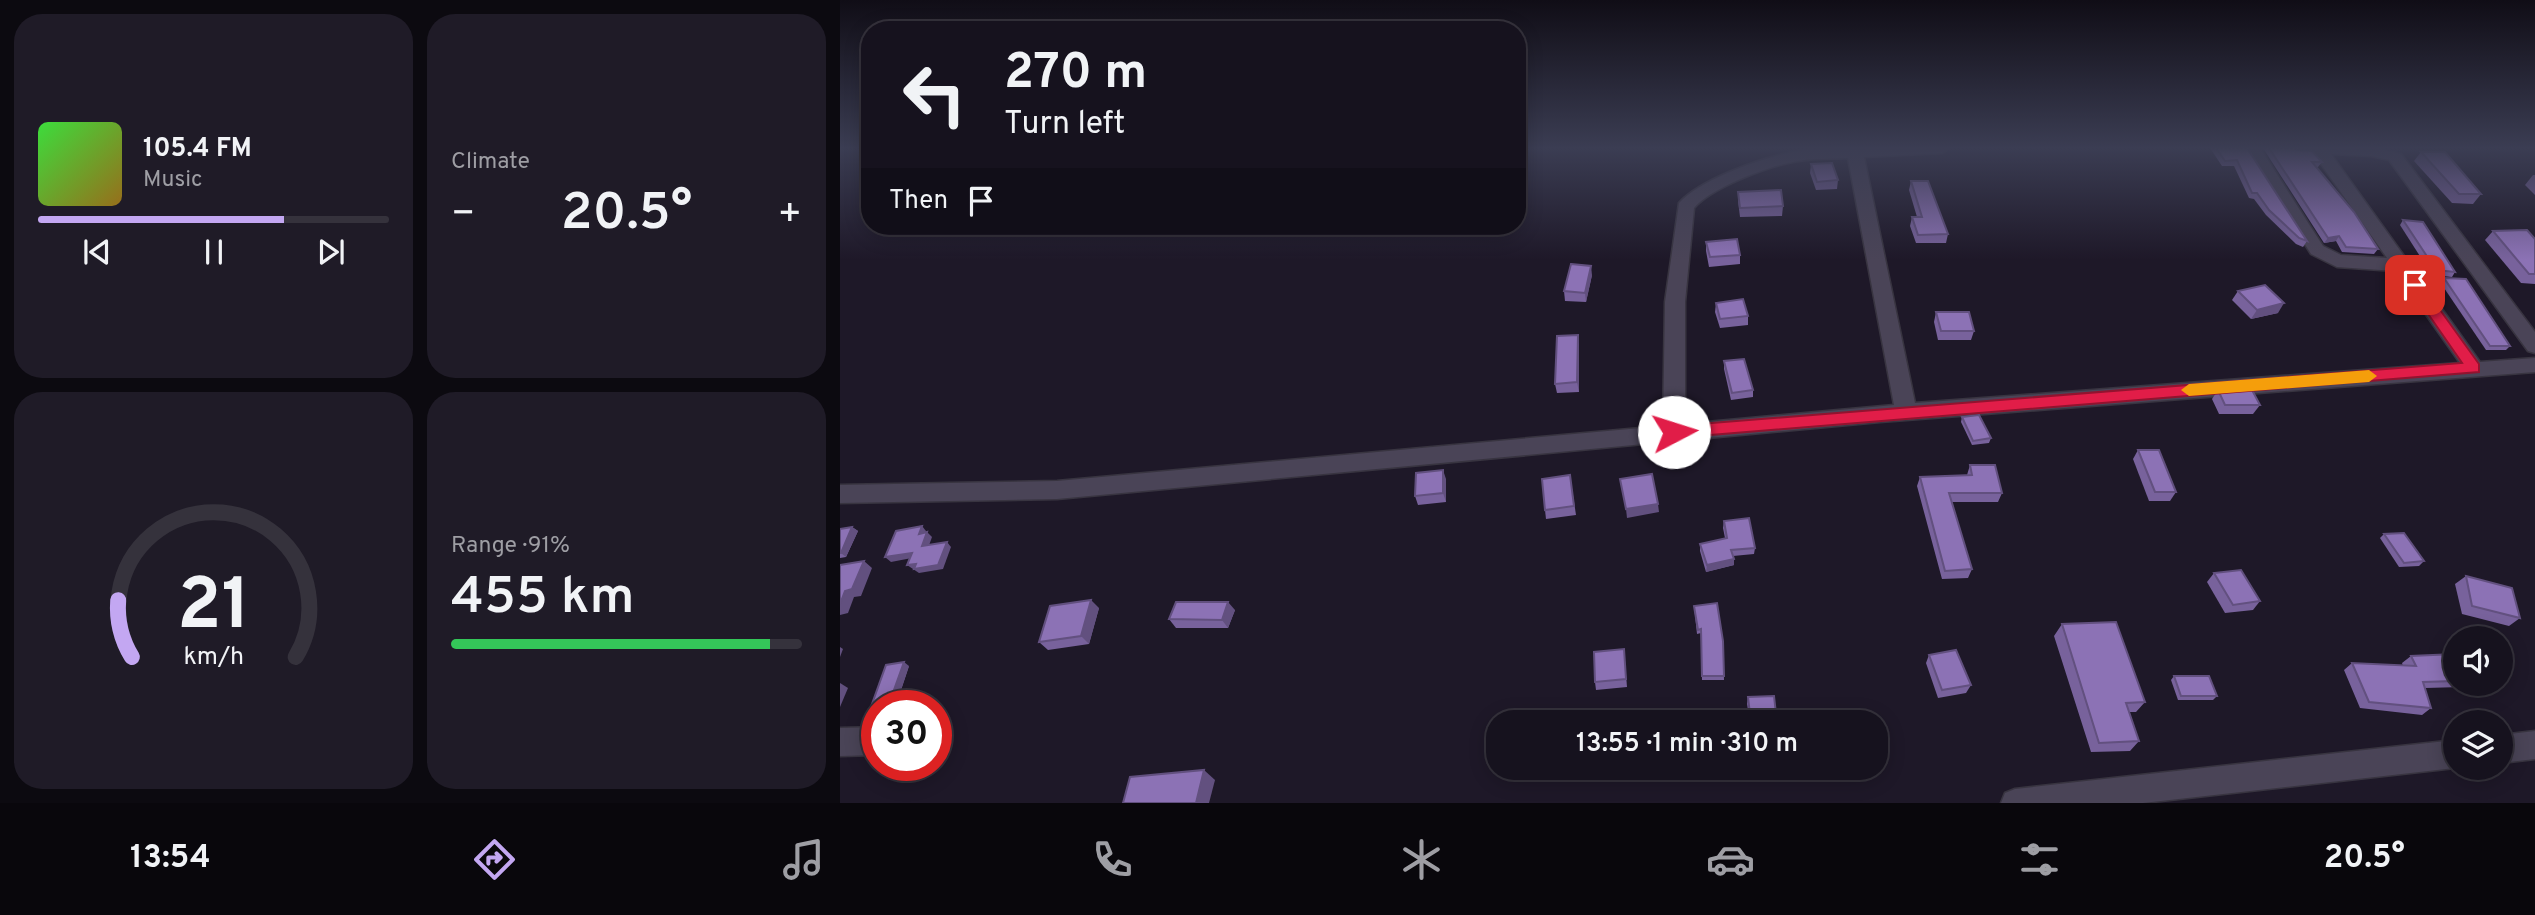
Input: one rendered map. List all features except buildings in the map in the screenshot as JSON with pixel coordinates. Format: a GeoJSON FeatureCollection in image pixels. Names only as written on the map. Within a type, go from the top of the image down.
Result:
{"type":"FeatureCollection","features":[{"type":"Feature","properties":{"kind":"street"},"geometry":{"type":"LineString","coordinates":[[1674,432],[1675,302],[1685,207],[1695,196],[1715,185]]}},
{"type":"Feature","properties":{"kind":"street"},"geometry":{"type":"LineString","coordinates":[[1861,185],[1906,412]]}},
{"type":"Feature","properties":{"kind":"street"},"geometry":{"type":"LineString","coordinates":[[2276,185],[2317,250],[2337,261],[2401,265]]}},
{"type":"Feature","properties":{"kind":"street"},"geometry":{"type":"LineString","coordinates":[[2345,185],[2474,368]]}},
{"type":"Feature","properties":{"kind":"street"},"geometry":{"type":"LineString","coordinates":[[2416,185],[2535,346]]}},
{"type":"Feature","properties":{"kind":"street"},"geometry":{"type":"LineString","coordinates":[[840,494],[1057,490],[1906,412],[2535,365]]}},
{"type":"Feature","properties":{"kind":"street"},"geometry":{"type":"LineString","coordinates":[[840,742],[861,741]]}},
{"type":"Feature","properties":{"kind":"street"},"geometry":{"type":"LineString","coordinates":[[2513,748],[2535,745]]}},
{"type":"Feature","properties":{"kind":"street"},"geometry":{"type":"LineString","coordinates":[[2015,803],[2443,755]]}},
{"type":"Feature","properties":{"kind":"slow traffic"},"geometry":{"type":"LineString","coordinates":[[2189,390],[2369,376]]}},
{"type":"Feature","properties":{"kind":"route"},"geometry":{"type":"LineString","coordinates":[[1674,432],[2474,368],[2415,285]]}}]}
